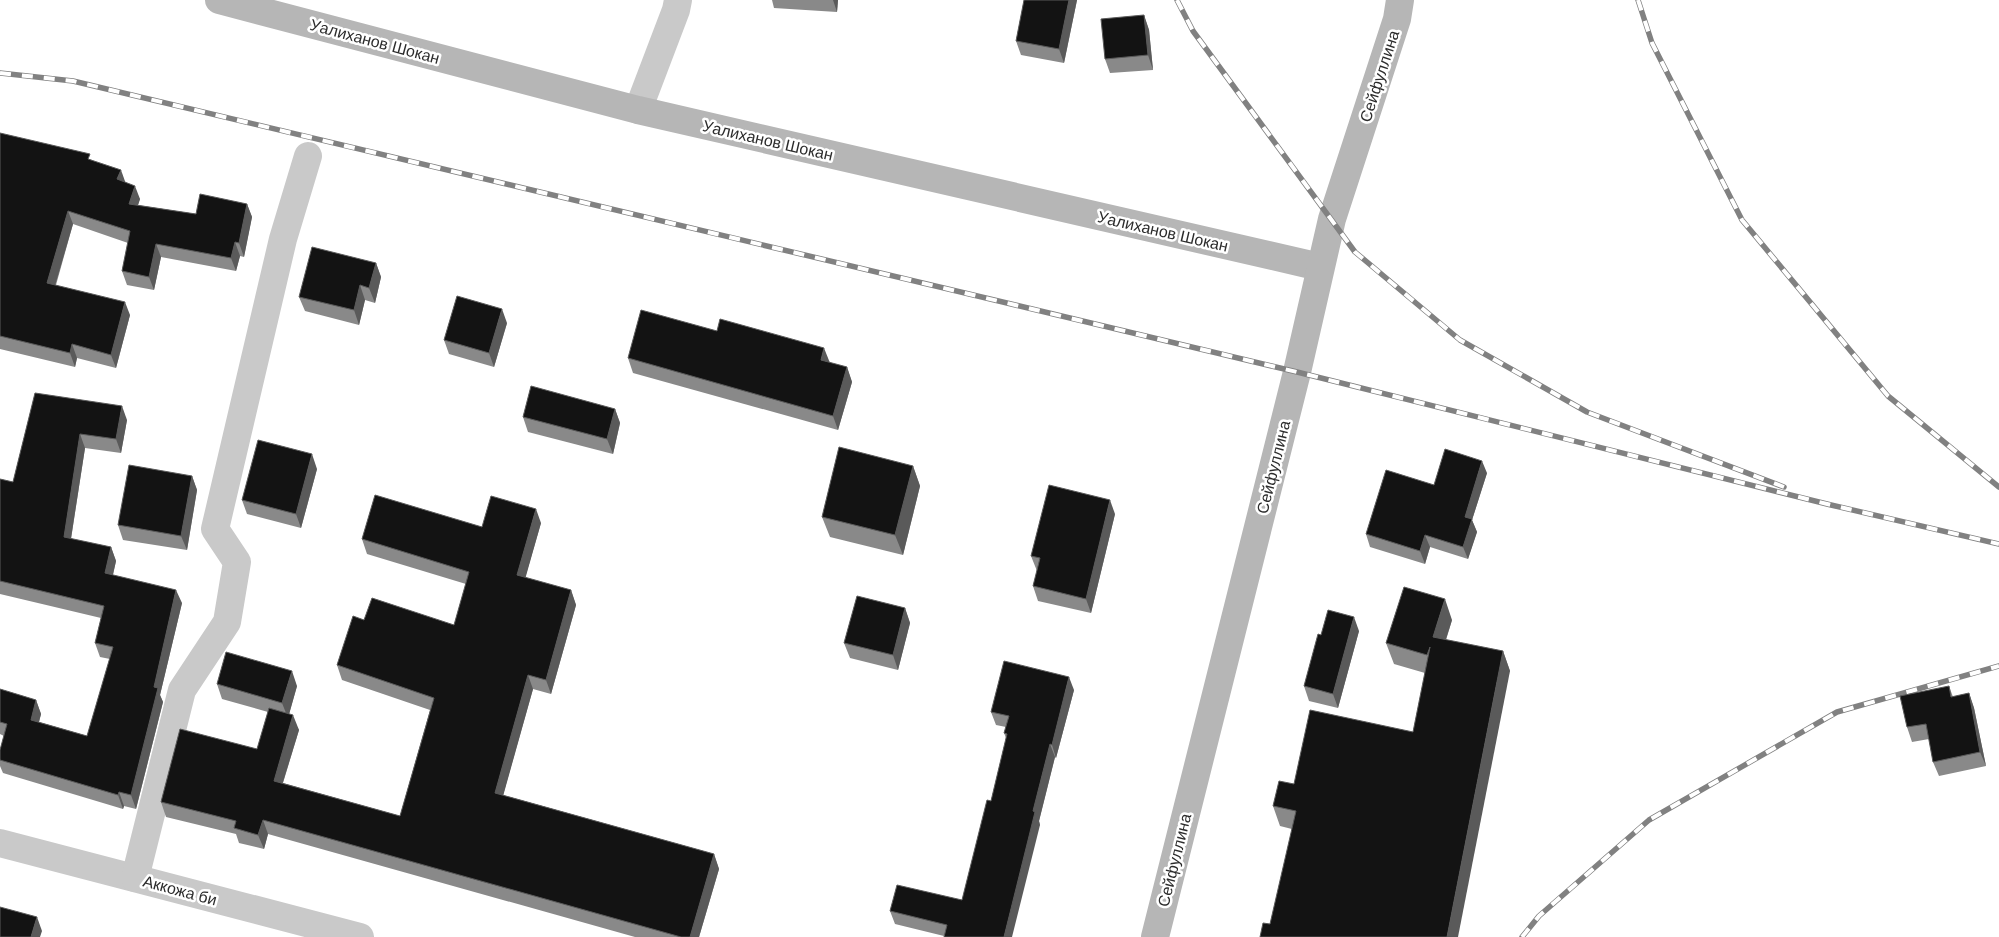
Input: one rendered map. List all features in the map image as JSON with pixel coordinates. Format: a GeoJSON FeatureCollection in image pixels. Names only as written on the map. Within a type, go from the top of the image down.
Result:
{"type":"FeatureCollection","features":[{"type":"Feature","properties":{"kind":"street","name":"Уалиханов Шокан"},"geometry":{"type":"LineString","coordinates":[[219,0],[638,110],[1320,267]]}},
{"type":"Feature","properties":{"kind":"street"},"geometry":{"type":"LineString","coordinates":[[638,110],[676,10],[678,0]]}},
{"type":"Feature","properties":{"kind":"street","name":"Сейфуллина"},"geometry":{"type":"LineString","coordinates":[[1155,937],[1294,382],[1332,219],[1398,19],[1400,0]]}},
{"type":"Feature","properties":{"kind":"street"},"geometry":{"type":"LineString","coordinates":[[135,878],[182,690],[227,622],[237,562],[215,529],[283,239],[308,156]]}},
{"type":"Feature","properties":{"kind":"street","name":"Аккожа би"},"geometry":{"type":"LineString","coordinates":[[0,843],[135,878],[288,928],[360,937]]}},
{"type":"Feature","properties":{"kind":"building"},"geometry":{"type":"Polygon","coordinates":[[[1024,0],[1069,0],[1059,49],[1016,41],[1024,0]]]}},
{"type":"Feature","properties":{"kind":"building"},"geometry":{"type":"Polygon","coordinates":[[[1144,15],[1148,55],[1105,59],[1101,19],[1144,15]]]}},
{"type":"Feature","properties":{"kind":"building"},"geometry":{"type":"Polygon","coordinates":[[[0,133],[90,154],[88,159],[121,170],[117,179],[135,186],[129,204],[196,214],[200,194],[247,204],[239,243],[235,242],[231,258],[156,244],[149,277],[122,271],[130,231],[68,211],[47,283],[125,302],[111,355],[72,344],[70,353],[0,336],[0,133]]]}},
{"type":"Feature","properties":{"kind":"building"},"geometry":{"type":"Polygon","coordinates":[[[312,247],[376,263],[369,288],[360,285],[354,310],[299,297],[312,247]]]}},
{"type":"Feature","properties":{"kind":"building"},"geometry":{"type":"Polygon","coordinates":[[[457,296],[502,309],[489,353],[444,340],[457,296]]]}},
{"type":"Feature","properties":{"kind":"building"},"geometry":{"type":"Polygon","coordinates":[[[641,310],[717,331],[720,319],[824,348],[821,360],[847,367],[833,416],[628,358],[641,310]]]}},
{"type":"Feature","properties":{"kind":"building"},"geometry":{"type":"Polygon","coordinates":[[[531,386],[615,409],[607,439],[523,417],[531,386]]]}},
{"type":"Feature","properties":{"kind":"building"},"geometry":{"type":"Polygon","coordinates":[[[35,393],[122,406],[116,439],[80,434],[64,537],[111,547],[105,573],[176,590],[154,687],[158,688],[131,795],[119,792],[118,795],[0,760],[0,750],[7,724],[0,722],[0,689],[36,700],[31,720],[87,736],[113,647],[95,643],[104,606],[0,581],[0,479],[13,482],[35,393]]]}},
{"type":"Feature","properties":{"kind":"building"},"geometry":{"type":"Polygon","coordinates":[[[258,440],[312,454],[296,514],[242,500],[258,440]]]}},
{"type":"Feature","properties":{"kind":"building"},"geometry":{"type":"Polygon","coordinates":[[[839,447],[913,466],[895,535],[822,517],[839,447]]]}},
{"type":"Feature","properties":{"kind":"building"},"geometry":{"type":"Polygon","coordinates":[[[1445,449],[1482,461],[1465,517],[1472,519],[1463,547],[1425,535],[1420,551],[1366,534],[1386,470],[1434,485],[1445,449]]]}},
{"type":"Feature","properties":{"kind":"building"},"geometry":{"type":"Polygon","coordinates":[[[129,465],[192,476],[181,536],[118,525],[129,465]]]}},
{"type":"Feature","properties":{"kind":"building"},"geometry":{"type":"Polygon","coordinates":[[[1049,485],[1110,500],[1086,599],[1033,586],[1040,558],[1031,556],[1049,485]]]}},
{"type":"Feature","properties":{"kind":"building"},"geometry":{"type":"Polygon","coordinates":[[[375,495],[482,527],[491,496],[536,509],[517,575],[571,590],[546,680],[528,675],[495,793],[714,854],[690,937],[681,937],[263,820],[258,835],[234,828],[236,821],[161,802],[180,729],[257,749],[269,708],[293,715],[274,781],[400,816],[434,698],[337,665],[353,616],[364,620],[372,598],[454,625],[469,572],[362,539],[375,495]]]}},
{"type":"Feature","properties":{"kind":"building"},"geometry":{"type":"Polygon","coordinates":[[[1404,587],[1445,599],[1433,637],[1503,651],[1447,937],[1260,937],[1263,923],[1270,924],[1296,811],[1273,806],[1279,781],[1294,784],[1310,710],[1413,732],[1430,647],[1427,655],[1386,643],[1404,587]]]}},
{"type":"Feature","properties":{"kind":"building"},"geometry":{"type":"Polygon","coordinates":[[[857,596],[905,608],[893,655],[844,643],[857,596]]]}},
{"type":"Feature","properties":{"kind":"building"},"geometry":{"type":"Polygon","coordinates":[[[1328,610],[1354,617],[1333,694],[1304,686],[1318,634],[1321,635],[1328,610]]]}},
{"type":"Feature","properties":{"kind":"building"},"geometry":{"type":"Polygon","coordinates":[[[226,652],[292,671],[282,703],[217,684],[226,652]]]}},
{"type":"Feature","properties":{"kind":"building"},"geometry":{"type":"Polygon","coordinates":[[[1004,661],[1069,677],[1033,811],[1035,812],[1004,937],[944,937],[947,925],[890,911],[897,885],[962,900],[987,800],[991,801],[1007,734],[1004,733],[1009,716],[991,712],[1004,661]]]}},
{"type":"Feature","properties":{"kind":"building"},"geometry":{"type":"Polygon","coordinates":[[[1949,686],[1951,697],[1969,693],[1980,752],[1933,762],[1926,724],[1907,727],[1900,696],[1949,686]]]}},
{"type":"Feature","properties":{"kind":"building"},"geometry":{"type":"Polygon","coordinates":[[[0,907],[37,917],[31,937],[0,937],[0,907]]]}},
{"type":"Feature","properties":{"kind":"railway"},"geometry":{"type":"LineString","coordinates":[[1177,0],[1193,31],[1355,252],[1460,340],[1587,412],[1784,487]]}},
{"type":"Feature","properties":{"kind":"railway"},"geometry":{"type":"LineString","coordinates":[[1638,0],[1652,43],[1742,220],[1888,396],[1999,487]]}},
{"type":"Feature","properties":{"kind":"railway"},"geometry":{"type":"LineString","coordinates":[[0,73],[73,81],[1297,372],[1831,505],[1999,544]]}},
{"type":"Feature","properties":{"kind":"railway"},"geometry":{"type":"LineString","coordinates":[[1522,937],[1539,916],[1649,820],[1837,712],[1999,666]]}}]}
